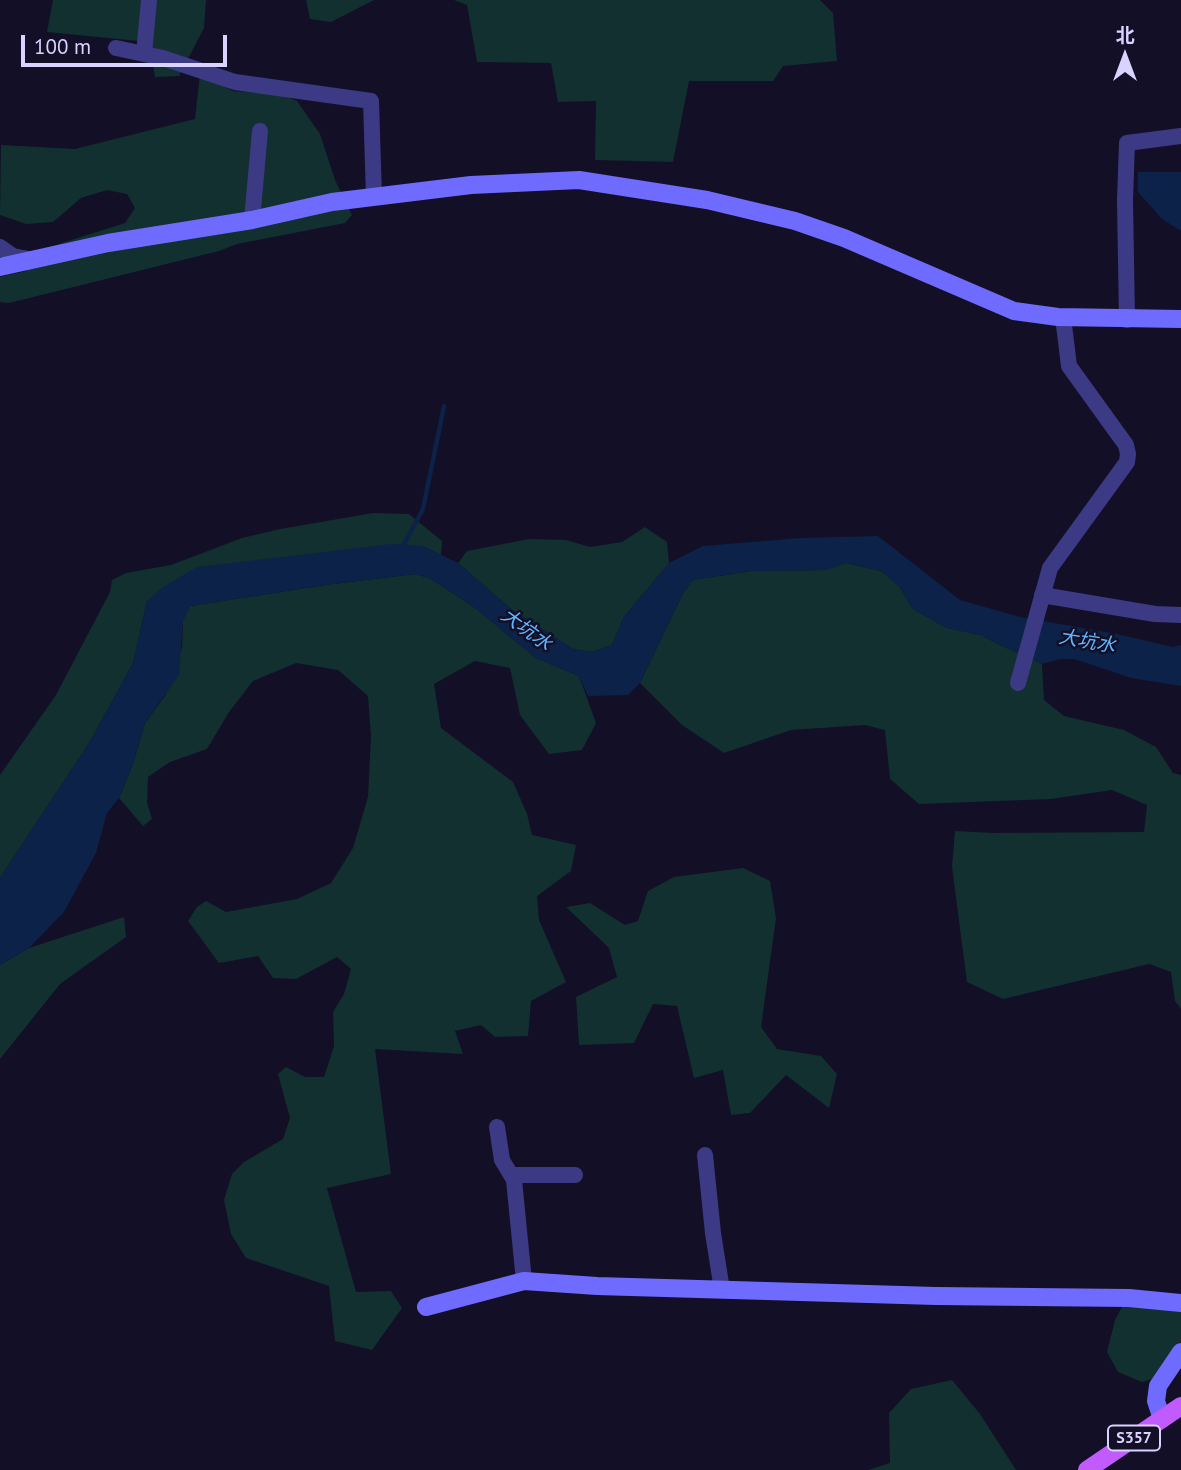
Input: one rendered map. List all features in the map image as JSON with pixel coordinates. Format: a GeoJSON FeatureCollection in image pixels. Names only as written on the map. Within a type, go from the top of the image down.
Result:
{"type":"FeatureCollection","features":[{"type":"Feature","properties":{"kind":"main road","name":"S357"},"geometry":{"type":"LineString","coordinates":[[1087,1470],[1181,1406]]}},
{"type":"Feature","properties":{"kind":"street"},"geometry":{"type":"LineString","coordinates":[[144,54],[149,0]]}},
{"type":"Feature","properties":{"kind":"street"},"geometry":{"type":"LineString","coordinates":[[116,48],[235,82],[372,101],[374,197]]}},
{"type":"Feature","properties":{"kind":"street"},"geometry":{"type":"LineString","coordinates":[[252,220],[261,131]]}},
{"type":"Feature","properties":{"kind":"street"},"geometry":{"type":"LineString","coordinates":[[1127,320],[1127,143],[1181,136]]}},
{"type":"Feature","properties":{"kind":"street"},"geometry":{"type":"LineString","coordinates":[[0,267],[108,243],[252,220],[332,202],[471,185],[579,180],[707,200],[795,221],[844,238],[1014,311],[1063,317],[1181,319]]}},
{"type":"Feature","properties":{"kind":"street"},"geometry":{"type":"LineString","coordinates":[[0,247],[13,256],[36,260]]}},
{"type":"Feature","properties":{"kind":"street"},"geometry":{"type":"LineString","coordinates":[[1018,683],[1035,614],[1050,568],[1127,462],[1128,454],[1126,445],[1069,366],[1063,317]]}},
{"type":"Feature","properties":{"kind":"street"},"geometry":{"type":"LineString","coordinates":[[1042,595],[1154,614],[1181,615]]}},
{"type":"Feature","properties":{"kind":"street"},"geometry":{"type":"LineString","coordinates":[[497,1127],[502,1160],[514,1180],[524,1281]]}},
{"type":"Feature","properties":{"kind":"street"},"geometry":{"type":"LineString","coordinates":[[705,1155],[722,1290]]}},
{"type":"Feature","properties":{"kind":"street"},"geometry":{"type":"LineString","coordinates":[[511,1175],[575,1175]]}},
{"type":"Feature","properties":{"kind":"street"},"geometry":{"type":"LineString","coordinates":[[426,1307],[524,1281],[722,1290],[1129,1298],[1181,1303]]}},
{"type":"Feature","properties":{"kind":"street"},"geometry":{"type":"LineString","coordinates":[[1162,1419],[1156,1401],[1158,1386],[1181,1352]]}},
{"type":"Feature","properties":{"kind":"green space"},"geometry":{"type":"Polygon","coordinates":[[[53,0],[206,0],[204,28],[179,76],[155,77],[149,42],[47,32],[53,0]]]}},
{"type":"Feature","properties":{"kind":"green space"},"geometry":{"type":"Polygon","coordinates":[[[306,0],[374,0],[331,22],[310,19],[306,0]]]}},
{"type":"Feature","properties":{"kind":"green space"},"geometry":{"type":"Polygon","coordinates":[[[454,0],[820,0],[833,13],[837,61],[783,66],[773,81],[689,81],[673,162],[595,160],[596,101],[558,102],[551,63],[477,62],[467,5],[454,0]]]}},
{"type":"Feature","properties":{"kind":"green space"},"geometry":{"type":"Polygon","coordinates":[[[200,74],[233,91],[283,95],[297,101],[320,134],[335,180],[352,215],[345,223],[237,244],[219,251],[9,303],[0,302],[0,277],[26,271],[46,248],[125,223],[135,208],[127,194],[107,190],[81,198],[53,222],[26,224],[0,215],[1,145],[75,149],[195,119],[200,74]]]}},
{"type":"Feature","properties":{"kind":"green space"},"geometry":{"type":"Polygon","coordinates":[[[373,513],[409,514],[442,541],[441,555],[423,546],[147,601],[133,663],[91,740],[0,878],[0,775],[56,695],[110,592],[112,580],[126,573],[171,565],[242,538],[373,513]]]}},
{"type":"Feature","properties":{"kind":"green space"},"geometry":{"type":"Polygon","coordinates":[[[645,527],[667,542],[669,563],[624,617],[612,645],[592,652],[573,649],[511,609],[458,563],[467,551],[529,539],[566,540],[590,547],[622,542],[645,527]]]}},
{"type":"Feature","properties":{"kind":"green space"},"geometry":{"type":"Polygon","coordinates":[[[846,563],[881,571],[899,586],[913,609],[947,628],[981,635],[1042,664],[1044,700],[1064,716],[1124,730],[1156,747],[1173,773],[1181,775],[1181,1009],[1175,1001],[1171,972],[1149,964],[1003,999],[967,982],[952,867],[955,831],[1144,832],[1147,805],[1112,790],[1051,799],[919,804],[890,779],[885,730],[865,725],[791,730],[724,753],[682,725],[640,683],[683,593],[693,580],[751,571],[825,570],[846,563]]]}},
{"type":"Feature","properties":{"kind":"green space"},"geometry":{"type":"Polygon","coordinates":[[[416,574],[431,579],[474,607],[536,658],[579,676],[596,723],[582,750],[549,754],[520,715],[510,668],[475,661],[434,684],[441,728],[513,782],[527,814],[532,835],[576,845],[571,871],[537,896],[539,920],[566,982],[531,1001],[528,1036],[495,1037],[481,1025],[455,1031],[463,1054],[375,1049],[391,1174],[327,1188],[356,1292],[391,1291],[402,1308],[372,1350],[335,1341],[329,1286],[246,1258],[231,1234],[224,1200],[232,1174],[244,1162],[283,1139],[290,1118],[278,1074],[286,1067],[305,1077],[324,1077],[334,1046],[333,1012],[344,994],[351,969],[337,957],[296,979],[273,978],[258,956],[219,963],[188,921],[197,907],[206,901],[226,912],[297,899],[331,883],[353,848],[368,797],[371,736],[368,696],[338,670],[296,663],[253,681],[229,712],[207,749],[170,762],[148,777],[147,802],[152,819],[143,826],[119,798],[145,723],[165,696],[182,648],[183,620],[190,606],[416,574]]]}},
{"type":"Feature","properties":{"kind":"green space"},"geometry":{"type":"Polygon","coordinates":[[[743,868],[770,881],[776,918],[761,1027],[777,1049],[821,1056],[837,1074],[829,1108],[786,1075],[750,1113],[731,1115],[723,1070],[694,1078],[677,1006],[653,1004],[634,1043],[579,1045],[576,997],[617,977],[609,948],[566,907],[590,903],[625,925],[638,921],[648,891],[674,877],[743,868]]]}},
{"type":"Feature","properties":{"kind":"green space"},"geometry":{"type":"Polygon","coordinates":[[[124,917],[126,937],[60,984],[0,1059],[0,965],[29,948],[124,917]]]}},
{"type":"Feature","properties":{"kind":"green space"},"geometry":{"type":"Polygon","coordinates":[[[1123,1305],[1172,1308],[1181,1312],[1181,1341],[1152,1379],[1142,1382],[1118,1372],[1107,1352],[1115,1320],[1123,1305]]]}},
{"type":"Feature","properties":{"kind":"green space"},"geometry":{"type":"Polygon","coordinates":[[[952,1380],[980,1414],[1016,1470],[868,1470],[890,1463],[889,1413],[911,1389],[952,1380]]]}},
{"type":"Feature","properties":{"kind":"water"},"geometry":{"type":"Polygon","coordinates":[[[1138,172],[1181,172],[1181,231],[1162,219],[1138,192],[1138,172]]]}},
{"type":"Feature","properties":{"kind":"water","name":"大坑水"},"geometry":{"type":"Polygon","coordinates":[[[878,536],[960,600],[1020,617],[1173,647],[1181,645],[1181,686],[1131,678],[1074,659],[1060,659],[1042,664],[981,635],[947,628],[913,609],[899,586],[881,571],[846,563],[825,570],[751,571],[693,580],[683,593],[640,683],[628,695],[588,696],[579,676],[536,658],[474,607],[431,579],[416,574],[190,606],[183,620],[179,675],[145,723],[119,798],[107,813],[96,853],[64,912],[29,948],[0,965],[0,878],[91,740],[133,663],[147,601],[163,587],[197,567],[392,544],[423,546],[458,563],[511,609],[573,649],[592,652],[612,645],[624,617],[669,563],[703,546],[800,538],[878,536]]]}},
{"type":"Feature","properties":{"kind":"waterway"},"geometry":{"type":"LineString","coordinates":[[402,548],[423,509],[444,406]]}}]}
